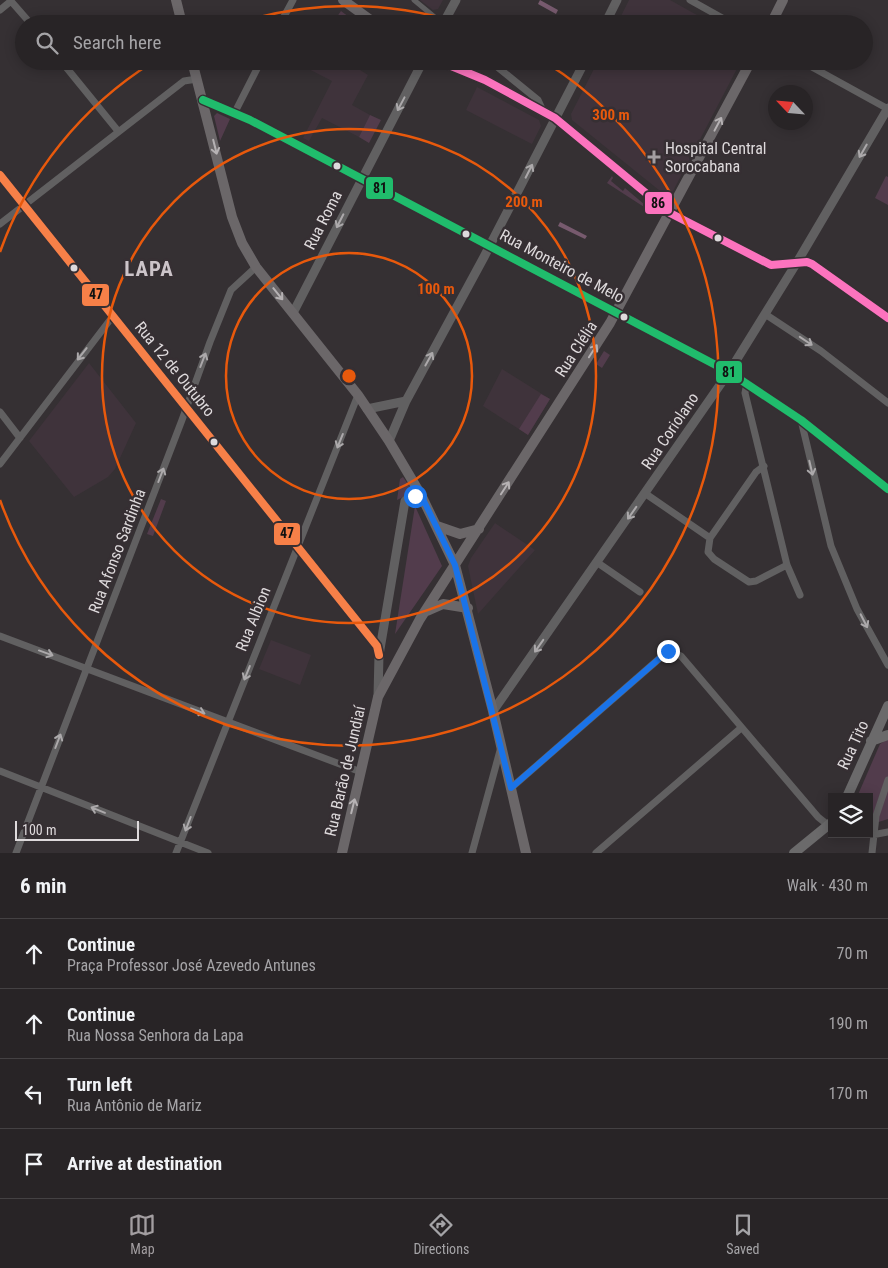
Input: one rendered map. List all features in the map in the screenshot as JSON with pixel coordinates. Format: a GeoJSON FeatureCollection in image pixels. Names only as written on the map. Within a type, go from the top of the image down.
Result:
{"type":"FeatureCollection","features":[{"type":"Feature","properties":{"kind":"main road"},"geometry":{"type":"LineString","coordinates":[[176,0],[180,15]]}},
{"type":"Feature","properties":{"kind":"main road"},"geometry":{"type":"LineString","coordinates":[[343,0],[364,15]]}},
{"type":"Feature","properties":{"kind":"main road"},"geometry":{"type":"LineString","coordinates":[[775,15],[783,0]]}},
{"type":"Feature","properties":{"kind":"main road"},"geometry":{"type":"LineString","coordinates":[[194,70],[232,217],[242,243],[256,267],[358,396],[389,441],[421,495],[455,565],[494,711],[526,853]]}},
{"type":"Feature","properties":{"kind":"main road"},"geometry":{"type":"LineString","coordinates":[[461,70],[485,80],[556,118],[670,213]]}},
{"type":"Feature","properties":{"kind":"main road","name":"Rua Clélia"},"geometry":{"type":"LineString","coordinates":[[426,611],[616,313],[746,70]]}},
{"type":"Feature","properties":{"kind":"main road"},"geometry":{"type":"LineString","coordinates":[[437,526],[460,534],[479,529]]}},
{"type":"Feature","properties":{"kind":"main road"},"geometry":{"type":"LineString","coordinates":[[426,611],[443,604],[468,608]]}},
{"type":"Feature","properties":{"kind":"main road","name":"Rua Barão de Jundiaí"},"geometry":{"type":"LineString","coordinates":[[342,853],[378,697],[426,611]]}},
{"type":"Feature","properties":{"kind":"main road","name":"Rua Tito"},"geometry":{"type":"LineString","coordinates":[[848,793],[888,706]]}},
{"type":"Feature","properties":{"kind":"main road"},"geometry":{"type":"LineString","coordinates":[[871,741],[888,735]]}},
{"type":"Feature","properties":{"kind":"main road"},"geometry":{"type":"LineString","coordinates":[[794,853],[828,826]]}},
{"type":"Feature","properties":{"kind":"street"},"geometry":{"type":"LineString","coordinates":[[285,15],[293,0]]}},
{"type":"Feature","properties":{"kind":"street"},"geometry":{"type":"LineString","coordinates":[[414,0],[432,15]]}},
{"type":"Feature","properties":{"kind":"street"},"geometry":{"type":"LineString","coordinates":[[448,15],[456,0]]}},
{"type":"Feature","properties":{"kind":"street"},"geometry":{"type":"LineString","coordinates":[[610,15],[617,0]]}},
{"type":"Feature","properties":{"kind":"street"},"geometry":{"type":"LineString","coordinates":[[690,0],[717,15]]}},
{"type":"Feature","properties":{"kind":"street"},"geometry":{"type":"LineString","coordinates":[[0,10],[11,1],[23,15]]}},
{"type":"Feature","properties":{"kind":"street"},"geometry":{"type":"LineString","coordinates":[[68,70],[118,130]]}},
{"type":"Feature","properties":{"kind":"street"},"geometry":{"type":"LineString","coordinates":[[235,112],[256,70]]}},
{"type":"Feature","properties":{"kind":"street","name":"Rua Roma"},"geometry":{"type":"LineString","coordinates":[[293,313],[418,70]]}},
{"type":"Feature","properties":{"kind":"street"},"geometry":{"type":"LineString","coordinates":[[501,70],[538,100],[543,111]]}},
{"type":"Feature","properties":{"kind":"street"},"geometry":{"type":"LineString","coordinates":[[389,441],[406,401],[490,245],[580,70]]}},
{"type":"Feature","properties":{"kind":"street"},"geometry":{"type":"LineString","coordinates":[[817,70],[888,109]]}},
{"type":"Feature","properties":{"kind":"street"},"geometry":{"type":"LineString","coordinates":[[0,224],[184,80],[197,79]]}},
{"type":"Feature","properties":{"kind":"street","name":"Rua Monteiro de Melo"},"geometry":{"type":"LineString","coordinates":[[203,100],[235,112],[729,372],[801,420],[888,489]]}},
{"type":"Feature","properties":{"kind":"street","name":"Rua Coriolano"},"geometry":{"type":"LineString","coordinates":[[494,711],[729,372],[766,314],[888,109]]}},
{"type":"Feature","properties":{"kind":"street","name":"Rua 12 de Outubro"},"geometry":{"type":"LineString","coordinates":[[0,175],[377,646],[380,655]]}},
{"type":"Feature","properties":{"kind":"street"},"geometry":{"type":"LineString","coordinates":[[670,213],[771,265],[807,262],[817,267],[888,318]]}},
{"type":"Feature","properties":{"kind":"street","name":"Rua Afonso Sardinha"},"geometry":{"type":"LineString","coordinates":[[16,853],[182,420],[185,405],[231,290],[256,267]]}},
{"type":"Feature","properties":{"kind":"street"},"geometry":{"type":"LineString","coordinates":[[766,314],[821,351],[888,403]]}},
{"type":"Feature","properties":{"kind":"street"},"geometry":{"type":"LineString","coordinates":[[0,464],[113,316]]}},
{"type":"Feature","properties":{"kind":"street"},"geometry":{"type":"LineString","coordinates":[[748,383],[745,392],[787,565],[800,595]]}},
{"type":"Feature","properties":{"kind":"street","name":"Rua Albion"},"geometry":{"type":"LineString","coordinates":[[176,853],[358,396]]}},
{"type":"Feature","properties":{"kind":"street"},"geometry":{"type":"LineString","coordinates":[[367,409],[406,401]]}},
{"type":"Feature","properties":{"kind":"street"},"geometry":{"type":"LineString","coordinates":[[0,412],[20,438]]}},
{"type":"Feature","properties":{"kind":"street"},"geometry":{"type":"LineString","coordinates":[[801,420],[831,546],[857,609],[888,665]]}},
{"type":"Feature","properties":{"kind":"street"},"geometry":{"type":"LineString","coordinates":[[764,466],[756,472],[710,538],[708,548],[711,556],[748,582],[756,581],[787,565]]}},
{"type":"Feature","properties":{"kind":"street"},"geometry":{"type":"LineString","coordinates":[[646,494],[710,538]]}},
{"type":"Feature","properties":{"kind":"street"},"geometry":{"type":"LineString","coordinates":[[378,697],[380,655],[405,501],[410,497],[421,495]]}},
{"type":"Feature","properties":{"kind":"street"},"geometry":{"type":"LineString","coordinates":[[598,563],[640,592]]}},
{"type":"Feature","properties":{"kind":"street"},"geometry":{"type":"LineString","coordinates":[[0,636],[361,772]]}},
{"type":"Feature","properties":{"kind":"street"},"geometry":{"type":"LineString","coordinates":[[511,788],[668,651],[681,656],[741,728],[818,817],[828,826]]}},
{"type":"Feature","properties":{"kind":"street"},"geometry":{"type":"LineString","coordinates":[[596,853],[741,728]]}},
{"type":"Feature","properties":{"kind":"street"},"geometry":{"type":"LineString","coordinates":[[472,853],[502,745]]}},
{"type":"Feature","properties":{"kind":"street"},"geometry":{"type":"LineString","coordinates":[[0,772],[208,853]]}},
{"type":"Feature","properties":{"kind":"street"},"geometry":{"type":"LineString","coordinates":[[873,830],[888,780]]}},
{"type":"Feature","properties":{"kind":"street"},"geometry":{"type":"LineString","coordinates":[[873,835],[888,832]]}},
{"type":"Feature","properties":{"kind":"street"},"geometry":{"type":"LineString","coordinates":[[872,838],[872,853]]}},
{"type":"Feature","properties":{"kind":"shaded area"},"geometry":{"type":"Polygon","coordinates":[[[420,0],[443,0],[438,9],[433,10],[420,0]]]}},
{"type":"Feature","properties":{"kind":"shaded area"},"geometry":{"type":"Polygon","coordinates":[[[540,0],[558,10],[556,14],[538,4],[540,0]]]}},
{"type":"Feature","properties":{"kind":"shaded area"},"geometry":{"type":"Polygon","coordinates":[[[629,0],[670,0],[697,15],[622,15],[629,0]]]}},
{"type":"Feature","properties":{"kind":"shaded area"},"geometry":{"type":"Polygon","coordinates":[[[341,11],[346,15],[338,15],[341,11]]]}},
{"type":"Feature","properties":{"kind":"shaded area"},"geometry":{"type":"Polygon","coordinates":[[[311,70],[360,70],[368,75],[352,105],[370,115],[359,137],[322,118],[309,141],[303,138],[332,81],[311,70]]]}},
{"type":"Feature","properties":{"kind":"shaded area","name":"Hospital Central Sorocabana"},"geometry":{"type":"Polygon","coordinates":[[[593,70],[736,70],[672,193],[665,195],[572,120],[571,114],[593,70]]]}},
{"type":"Feature","properties":{"kind":"shaded area"},"geometry":{"type":"Polygon","coordinates":[[[477,87],[539,120],[541,126],[532,144],[466,110],[477,87]]]}},
{"type":"Feature","properties":{"kind":"shaded area"},"geometry":{"type":"Polygon","coordinates":[[[217,113],[230,119],[220,141],[214,116],[217,113]]]}},
{"type":"Feature","properties":{"kind":"shaded area"},"geometry":{"type":"Polygon","coordinates":[[[370,115],[381,120],[369,143],[359,137],[370,115]]]}},
{"type":"Feature","properties":{"kind":"shaded area"},"geometry":{"type":"Polygon","coordinates":[[[612,176],[611,181],[623,191],[625,188],[658,216],[607,183],[612,176]]]}},
{"type":"Feature","properties":{"kind":"shaded area"},"geometry":{"type":"Polygon","coordinates":[[[886,176],[888,177],[888,205],[875,198],[886,176]]]}},
{"type":"Feature","properties":{"kind":"shaded area"},"geometry":{"type":"Polygon","coordinates":[[[560,222],[587,236],[585,239],[558,226],[560,222]]]}},
{"type":"Feature","properties":{"kind":"shaded area"},"geometry":{"type":"Polygon","coordinates":[[[604,351],[610,355],[602,368],[596,364],[604,351]]]}},
{"type":"Feature","properties":{"kind":"shaded area"},"geometry":{"type":"Polygon","coordinates":[[[89,363],[136,423],[115,469],[108,477],[74,497],[29,441],[89,363]]]}},
{"type":"Feature","properties":{"kind":"shaded area"},"geometry":{"type":"Polygon","coordinates":[[[502,369],[550,399],[528,435],[483,406],[502,369]]]}},
{"type":"Feature","properties":{"kind":"shaded area"},"geometry":{"type":"Polygon","coordinates":[[[541,394],[550,399],[528,435],[519,429],[541,394]]]}},
{"type":"Feature","properties":{"kind":"shaded area"},"geometry":{"type":"Polygon","coordinates":[[[403,477],[412,490],[411,493],[397,500],[400,479],[403,477]]]}},
{"type":"Feature","properties":{"kind":"shaded area"},"geometry":{"type":"Polygon","coordinates":[[[161,499],[166,501],[153,536],[147,534],[161,499]]]}},
{"type":"Feature","properties":{"kind":"shaded area"},"geometry":{"type":"Polygon","coordinates":[[[415,506],[442,566],[395,634],[415,506]]]}},
{"type":"Feature","properties":{"kind":"shaded area"},"geometry":{"type":"Polygon","coordinates":[[[495,523],[535,550],[478,614],[468,566],[471,558],[495,523]]]}},
{"type":"Feature","properties":{"kind":"shaded area"},"geometry":{"type":"Polygon","coordinates":[[[271,640],[311,655],[300,685],[259,669],[271,640]]]}},
{"type":"Feature","properties":{"kind":"shaded area"},"geometry":{"type":"Polygon","coordinates":[[[888,739],[888,819],[873,824],[873,793],[859,793],[880,744],[888,739]]]}},
{"type":"Feature","properties":{"kind":"transit line","name":"86"},"geometry":{"type":"LineString","coordinates":[[461,70],[485,80],[555,118],[670,213],[771,265],[807,262],[812,264],[888,318]]}},
{"type":"Feature","properties":{"kind":"transit line","name":"81"},"geometry":{"type":"LineString","coordinates":[[203,100],[250,120],[729,372],[801,420],[888,489]]}},
{"type":"Feature","properties":{"kind":"transit line","name":"47"},"geometry":{"type":"LineString","coordinates":[[0,175],[377,646],[379,655]]}},
{"type":"Feature","properties":{"kind":"place","name":"Hospital Central Sorocabana"},"geometry":{"type":"Point","coordinates":[654,157]}},
{"type":"Feature","properties":{"kind":"district","name":"LAPA"},"geometry":{"type":"Point","coordinates":[149,269]}},
{"type":"Feature","properties":{"kind":"route"},"geometry":{"type":"LineString","coordinates":[[415,496],[421,495],[455,565],[494,711],[511,788],[668,651]]}}]}
